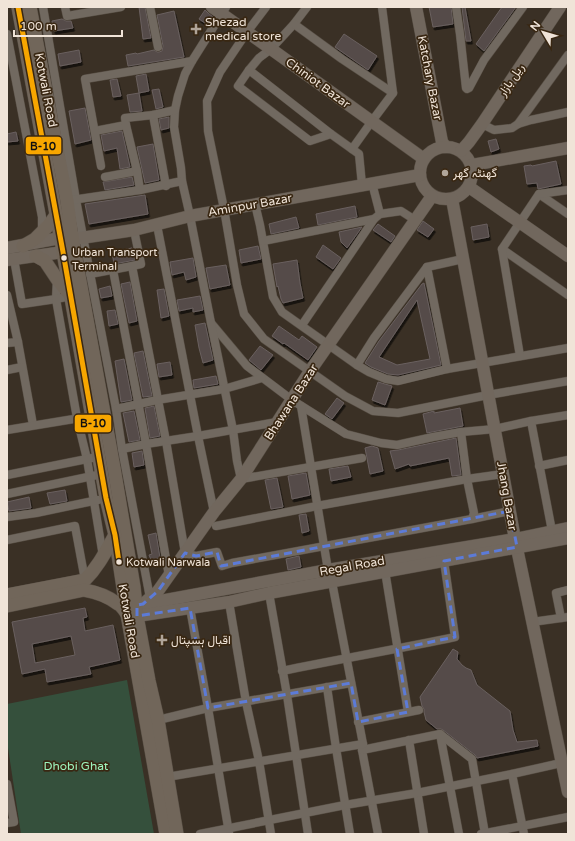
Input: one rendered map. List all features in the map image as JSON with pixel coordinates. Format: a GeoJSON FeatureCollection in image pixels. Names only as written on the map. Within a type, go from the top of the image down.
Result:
{"type":"FeatureCollection","features":[{"type":"Feature","properties":{"kind":"main road","name":"Kotwali Road"},"geometry":{"type":"LineString","coordinates":[[18,7],[56,215],[72,242],[139,608],[149,681],[158,720],[177,834]]}},
{"type":"Feature","properties":{"kind":"main road","name":"Kotwali Road"},"geometry":{"type":"LineString","coordinates":[[30,7],[71,200],[71,296],[92,416],[93,458],[100,499],[115,536],[139,608],[166,834]]}},
{"type":"Feature","properties":{"kind":"main road"},"geometry":{"type":"LineString","coordinates":[[23,246],[35,239],[49,225],[56,215]]}},
{"type":"Feature","properties":{"kind":"main road"},"geometry":{"type":"LineString","coordinates":[[36,256],[45,261],[71,296]]}},
{"type":"Feature","properties":{"kind":"main road"},"geometry":{"type":"LineString","coordinates":[[7,595],[85,580],[103,557],[115,536]]}},
{"type":"Feature","properties":{"kind":"main road"},"geometry":{"type":"LineString","coordinates":[[7,606],[84,590],[106,597],[120,604],[139,608]]}},
{"type":"Feature","properties":{"kind":"street"},"geometry":{"type":"LineString","coordinates":[[43,7],[71,200],[166,186],[182,181]]}},
{"type":"Feature","properties":{"kind":"street"},"geometry":{"type":"LineString","coordinates":[[65,7],[67,16],[121,7]]}},
{"type":"Feature","properties":{"kind":"street"},"geometry":{"type":"LineString","coordinates":[[150,7],[158,47]]}},
{"type":"Feature","properties":{"kind":"street"},"geometry":{"type":"LineString","coordinates":[[266,7],[220,72],[207,101],[208,130],[237,285],[244,314],[264,339],[346,396],[373,411],[398,412],[568,381]]}},
{"type":"Feature","properties":{"kind":"street"},"geometry":{"type":"LineString","coordinates":[[307,7],[271,49],[259,58],[238,86],[310,141],[331,134]]}},
{"type":"Feature","properties":{"kind":"street"},"geometry":{"type":"LineString","coordinates":[[352,149],[393,94],[382,7]]}},
{"type":"Feature","properties":{"kind":"street","name":"Katchary Bazar"},"geometry":{"type":"LineString","coordinates":[[416,7],[442,142],[446,147]]}},
{"type":"Feature","properties":{"kind":"street"},"geometry":{"type":"LineString","coordinates":[[456,7],[466,88],[468,89],[484,60],[523,7]]}},
{"type":"Feature","properties":{"kind":"street","name":"ریل بازار"},"geometry":{"type":"LineString","coordinates":[[461,151],[482,124],[560,7]]}},
{"type":"Feature","properties":{"kind":"street"},"geometry":{"type":"LineString","coordinates":[[220,9],[185,74],[178,96],[174,127],[182,181],[211,322],[240,479],[362,458]]}},
{"type":"Feature","properties":{"kind":"street","name":"Chiniot Bazar"},"geometry":{"type":"LineString","coordinates":[[220,9],[247,32],[424,159]]}},
{"type":"Feature","properties":{"kind":"street"},"geometry":{"type":"LineString","coordinates":[[294,24],[393,94]]}},
{"type":"Feature","properties":{"kind":"street"},"geometry":{"type":"LineString","coordinates":[[7,34],[42,217],[42,232]]}},
{"type":"Feature","properties":{"kind":"street"},"geometry":{"type":"LineString","coordinates":[[518,124],[568,55]]}},
{"type":"Feature","properties":{"kind":"street"},"geometry":{"type":"LineString","coordinates":[[101,166],[85,79],[192,61]]}},
{"type":"Feature","properties":{"kind":"street"},"geometry":{"type":"LineString","coordinates":[[249,70],[359,154],[377,216]]}},
{"type":"Feature","properties":{"kind":"street"},"geometry":{"type":"LineString","coordinates":[[140,190],[125,118],[176,110]]}},
{"type":"Feature","properties":{"kind":"street"},"geometry":{"type":"LineString","coordinates":[[482,124],[494,130],[512,128],[518,124],[531,120],[568,112]]}},
{"type":"Feature","properties":{"kind":"street"},"geometry":{"type":"LineString","coordinates":[[23,116],[37,113]]}},
{"type":"Feature","properties":{"kind":"street"},"geometry":{"type":"LineString","coordinates":[[153,114],[166,186]]}},
{"type":"Feature","properties":{"kind":"street"},"geometry":{"type":"LineString","coordinates":[[95,131],[126,125]]}},
{"type":"Feature","properties":{"kind":"street"},"geometry":{"type":"LineString","coordinates":[[446,147],[461,151],[466,156],[472,165],[472,174],[471,181],[464,193],[458,197],[445,200],[432,196],[424,187],[420,175],[424,159],[438,148],[446,147]]}},
{"type":"Feature","properties":{"kind":"street"},"geometry":{"type":"LineString","coordinates":[[472,165],[568,148]]}},
{"type":"Feature","properties":{"kind":"street"},"geometry":{"type":"LineString","coordinates":[[105,176],[137,171]]}},
{"type":"Feature","properties":{"kind":"street","name":"Aminpur Bazar"},"geometry":{"type":"LineString","coordinates":[[72,242],[134,230],[224,209],[420,175]]}},
{"type":"Feature","properties":{"kind":"street"},"geometry":{"type":"LineString","coordinates":[[468,187],[568,256]]}},
{"type":"Feature","properties":{"kind":"street"},"geometry":{"type":"LineString","coordinates":[[520,356],[502,249],[539,194],[568,190]]}},
{"type":"Feature","properties":{"kind":"street"},"geometry":{"type":"LineString","coordinates":[[539,194],[568,214]]}},
{"type":"Feature","properties":{"kind":"street","name":"Bhawana Bazar"},"geometry":{"type":"LineString","coordinates":[[139,608],[158,591],[214,512],[240,479],[277,422],[296,403],[310,371],[432,196]]}},
{"type":"Feature","properties":{"kind":"street","name":"Jhang Bazar"},"geometry":{"type":"LineString","coordinates":[[452,199],[516,543],[567,786]]}},
{"type":"Feature","properties":{"kind":"street"},"geometry":{"type":"LineString","coordinates":[[255,204],[273,297],[282,312],[369,372],[386,378],[398,380],[447,369],[568,348]]}},
{"type":"Feature","properties":{"kind":"street"},"geometry":{"type":"LineString","coordinates":[[263,241],[401,211],[415,220]]}},
{"type":"Feature","properties":{"kind":"street"},"geometry":{"type":"LineString","coordinates":[[42,217],[56,215]]}},
{"type":"Feature","properties":{"kind":"street"},"geometry":{"type":"LineString","coordinates":[[302,325],[377,216]]}},
{"type":"Feature","properties":{"kind":"street"},"geometry":{"type":"LineString","coordinates":[[157,224],[214,512]]}},
{"type":"Feature","properties":{"kind":"street"},"geometry":{"type":"LineString","coordinates":[[90,274],[141,264],[134,230]]}},
{"type":"Feature","properties":{"kind":"street"},"geometry":{"type":"LineString","coordinates":[[7,248],[72,242]]}},
{"type":"Feature","properties":{"kind":"street"},"geometry":{"type":"LineString","coordinates":[[71,296],[22,304],[10,259],[36,256],[72,242]]}},
{"type":"Feature","properties":{"kind":"street"},"geometry":{"type":"LineString","coordinates":[[72,242],[90,274],[116,409],[122,449],[139,608]]}},
{"type":"Feature","properties":{"kind":"street"},"geometry":{"type":"LineString","coordinates":[[502,249],[568,295]]}},
{"type":"Feature","properties":{"kind":"street"},"geometry":{"type":"LineString","coordinates":[[357,365],[374,338],[427,267],[463,259]]}},
{"type":"Feature","properties":{"kind":"street"},"geometry":{"type":"LineString","coordinates":[[132,266],[166,441],[185,553],[196,556],[217,552],[222,566],[510,511]]}},
{"type":"Feature","properties":{"kind":"street"},"geometry":{"type":"LineString","coordinates":[[427,267],[447,369]]}},
{"type":"Feature","properties":{"kind":"street"},"geometry":{"type":"LineString","coordinates":[[113,270],[169,576]]}},
{"type":"Feature","properties":{"kind":"street"},"geometry":{"type":"LineString","coordinates":[[7,475],[93,458],[77,418],[56,299],[57,279]]}},
{"type":"Feature","properties":{"kind":"street"},"geometry":{"type":"LineString","coordinates":[[7,295],[9,310],[18,342],[34,425]]}},
{"type":"Feature","properties":{"kind":"street"},"geometry":{"type":"LineString","coordinates":[[211,322],[247,366],[296,403],[346,434],[381,443],[397,445],[460,432],[495,429],[568,415]]}},
{"type":"Feature","properties":{"kind":"street"},"geometry":{"type":"LineString","coordinates":[[7,343],[18,342]]}},
{"type":"Feature","properties":{"kind":"street"},"geometry":{"type":"LineString","coordinates":[[7,370],[22,367]]}},
{"type":"Feature","properties":{"kind":"street"},"geometry":{"type":"LineString","coordinates":[[116,409],[157,400],[224,389],[262,378]]}},
{"type":"Feature","properties":{"kind":"street"},"geometry":{"type":"LineString","coordinates":[[296,403],[311,467],[328,570]]}},
{"type":"Feature","properties":{"kind":"street"},"geometry":{"type":"LineString","coordinates":[[7,430],[92,416]]}},
{"type":"Feature","properties":{"kind":"street"},"geometry":{"type":"LineString","coordinates":[[531,421],[552,531]]}},
{"type":"Feature","properties":{"kind":"street"},"geometry":{"type":"LineString","coordinates":[[122,449],[277,422]]}},
{"type":"Feature","properties":{"kind":"street"},"geometry":{"type":"LineString","coordinates":[[460,432],[474,513],[472,519]]}},
{"type":"Feature","properties":{"kind":"street"},"geometry":{"type":"LineString","coordinates":[[539,466],[568,460]]}},
{"type":"Feature","properties":{"kind":"street"},"geometry":{"type":"LineString","coordinates":[[216,526],[467,479],[503,474]]}},
{"type":"Feature","properties":{"kind":"street"},"geometry":{"type":"LineString","coordinates":[[7,494],[96,476]]}},
{"type":"Feature","properties":{"kind":"street"},"geometry":{"type":"LineString","coordinates":[[7,518],[100,499],[103,557]]}},
{"type":"Feature","properties":{"kind":"street"},"geometry":{"type":"LineString","coordinates":[[7,540],[75,526],[85,580]]}},
{"type":"Feature","properties":{"kind":"street","name":"Regal Road"},"geometry":{"type":"LineString","coordinates":[[139,608],[190,608],[229,602],[269,592],[444,561],[516,543],[552,531],[568,528]]}},
{"type":"Feature","properties":{"kind":"street","name":"Regal Road"},"geometry":{"type":"LineString","coordinates":[[139,608],[328,570],[516,543],[568,538]]}},
{"type":"Feature","properties":{"kind":"street"},"geometry":{"type":"LineString","coordinates":[[282,671],[456,637],[444,561]]}},
{"type":"Feature","properties":{"kind":"street"},"geometry":{"type":"LineString","coordinates":[[385,571],[408,712]]}},
{"type":"Feature","properties":{"kind":"street"},"geometry":{"type":"LineString","coordinates":[[332,582],[378,834]]}},
{"type":"Feature","properties":{"kind":"street"},"geometry":{"type":"LineString","coordinates":[[532,622],[564,618],[556,593],[568,590]]}},
{"type":"Feature","properties":{"kind":"street"},"geometry":{"type":"LineString","coordinates":[[269,592],[287,694],[308,834]]}},
{"type":"Feature","properties":{"kind":"street"},"geometry":{"type":"LineString","coordinates":[[229,602],[271,834]]}},
{"type":"Feature","properties":{"kind":"street"},"geometry":{"type":"LineString","coordinates":[[190,608],[229,831]]}},
{"type":"Feature","properties":{"kind":"street"},"geometry":{"type":"LineString","coordinates":[[158,720],[208,708],[351,683]]}},
{"type":"Feature","properties":{"kind":"street"},"geometry":{"type":"LineString","coordinates":[[327,687],[350,834]]}},
{"type":"Feature","properties":{"kind":"street"},"geometry":{"type":"LineString","coordinates":[[358,722],[419,710]]}},
{"type":"Feature","properties":{"kind":"street"},"geometry":{"type":"LineString","coordinates":[[167,777],[336,748],[362,747],[440,734],[472,759],[484,834],[522,825],[568,817]]}},
{"type":"Feature","properties":{"kind":"street"},"geometry":{"type":"LineString","coordinates":[[440,734],[459,834]]}},
{"type":"Feature","properties":{"kind":"street"},"geometry":{"type":"LineString","coordinates":[[409,740],[424,834]]}},
{"type":"Feature","properties":{"kind":"street"},"geometry":{"type":"LineString","coordinates":[[200,834],[229,831],[268,820],[450,787],[561,763]]}},
{"type":"Feature","properties":{"kind":"street"},"geometry":{"type":"LineString","coordinates":[[512,774],[524,834]]}},
{"type":"Feature","properties":{"kind":"street"},"geometry":{"type":"LineString","coordinates":[[7,784],[14,822],[7,823]]}},
{"type":"Feature","properties":{"kind":"highlighted area"},"geometry":{"type":"Polygon","coordinates":[[[510,511],[517,547],[444,561],[455,637],[397,649],[408,712],[358,722],[351,683],[208,708],[190,608],[137,616],[137,605],[143,604],[158,591],[185,553],[196,556],[217,552],[221,566],[510,511]]]}},
{"type":"Feature","properties":{"kind":"green space","name":"Dhobi Ghat"},"geometry":{"type":"Polygon","coordinates":[[[127,680],[154,834],[21,834],[7,741],[7,704],[127,680]]]}},
{"type":"Feature","properties":{"kind":"building"},"geometry":{"type":"Polygon","coordinates":[[[139,7],[145,7],[151,38],[143,39],[139,7]]]}},
{"type":"Feature","properties":{"kind":"building"},"geometry":{"type":"Polygon","coordinates":[[[429,7],[451,7],[453,24],[433,27],[429,7]]]}},
{"type":"Feature","properties":{"kind":"building"},"geometry":{"type":"Polygon","coordinates":[[[462,7],[465,7],[471,41],[466,41],[462,7]]]}},
{"type":"Feature","properties":{"kind":"building"},"geometry":{"type":"Polygon","coordinates":[[[502,7],[516,7],[484,51],[476,44],[502,7]]]}},
{"type":"Feature","properties":{"kind":"building"},"geometry":{"type":"Polygon","coordinates":[[[205,10],[213,17],[208,25],[199,19],[205,10]]]}},
{"type":"Feature","properties":{"kind":"building"},"geometry":{"type":"Polygon","coordinates":[[[174,11],[184,57],[128,66],[126,55],[154,50],[157,52],[162,51],[163,46],[157,15],[174,11]]]}},
{"type":"Feature","properties":{"kind":"building"},"geometry":{"type":"Polygon","coordinates":[[[62,19],[71,21],[73,28],[54,31],[52,21],[62,19]]]}},
{"type":"Feature","properties":{"kind":"building"},"geometry":{"type":"Polygon","coordinates":[[[344,34],[377,56],[368,70],[335,47],[344,34]]]}},
{"type":"Feature","properties":{"kind":"building"},"geometry":{"type":"Polygon","coordinates":[[[79,50],[81,62],[60,66],[58,54],[79,50]]]}},
{"type":"Feature","properties":{"kind":"building"},"geometry":{"type":"Polygon","coordinates":[[[146,74],[149,91],[139,93],[136,76],[146,74]]]}},
{"type":"Feature","properties":{"kind":"building"},"geometry":{"type":"Polygon","coordinates":[[[117,79],[121,96],[113,97],[110,80],[117,79]]]}},
{"type":"Feature","properties":{"kind":"building"},"geometry":{"type":"Polygon","coordinates":[[[159,89],[163,107],[156,109],[152,90],[159,89]]]}},
{"type":"Feature","properties":{"kind":"building"},"geometry":{"type":"Polygon","coordinates":[[[139,93],[142,111],[130,112],[127,95],[139,93]]]}},
{"type":"Feature","properties":{"kind":"building"},"geometry":{"type":"Polygon","coordinates":[[[85,108],[91,140],[75,144],[69,111],[85,108]]]}},
{"type":"Feature","properties":{"kind":"building"},"geometry":{"type":"Polygon","coordinates":[[[169,117],[169,128],[161,130],[159,119],[169,117]]]}},
{"type":"Feature","properties":{"kind":"building"},"geometry":{"type":"Polygon","coordinates":[[[122,131],[130,167],[120,169],[117,148],[104,151],[101,135],[122,131]]]}},
{"type":"Feature","properties":{"kind":"building"},"geometry":{"type":"Polygon","coordinates":[[[16,132],[18,141],[7,142],[7,134],[16,132]]]}},
{"type":"Feature","properties":{"kind":"building"},"geometry":{"type":"Polygon","coordinates":[[[496,139],[499,149],[491,152],[488,141],[496,139]]]}},
{"type":"Feature","properties":{"kind":"building"},"geometry":{"type":"Polygon","coordinates":[[[153,144],[159,180],[145,183],[137,147],[153,144]]]}},
{"type":"Feature","properties":{"kind":"building"},"geometry":{"type":"Polygon","coordinates":[[[556,161],[561,184],[538,189],[537,183],[527,184],[524,166],[532,166],[556,161]]]}},
{"type":"Feature","properties":{"kind":"building"},"geometry":{"type":"Polygon","coordinates":[[[132,177],[134,185],[105,190],[103,182],[132,177]]]}},
{"type":"Feature","properties":{"kind":"building"},"geometry":{"type":"Polygon","coordinates":[[[145,195],[148,214],[89,224],[85,204],[145,195]]]}},
{"type":"Feature","properties":{"kind":"building"},"geometry":{"type":"Polygon","coordinates":[[[355,206],[357,217],[318,225],[316,214],[355,206]]]}},
{"type":"Feature","properties":{"kind":"building"},"geometry":{"type":"Polygon","coordinates":[[[296,217],[299,228],[271,234],[269,224],[296,217]]]}},
{"type":"Feature","properties":{"kind":"building"},"geometry":{"type":"Polygon","coordinates":[[[423,221],[434,229],[428,237],[417,230],[423,221]]]}},
{"type":"Feature","properties":{"kind":"building"},"geometry":{"type":"Polygon","coordinates":[[[378,224],[395,236],[391,242],[373,230],[378,224]]]}},
{"type":"Feature","properties":{"kind":"building"},"geometry":{"type":"Polygon","coordinates":[[[487,224],[489,237],[473,240],[471,227],[487,224]]]}},
{"type":"Feature","properties":{"kind":"building"},"geometry":{"type":"Polygon","coordinates":[[[362,227],[347,248],[341,242],[339,232],[362,227]]]}},
{"type":"Feature","properties":{"kind":"building"},"geometry":{"type":"Polygon","coordinates":[[[323,245],[341,258],[333,269],[316,257],[323,245]]]}},
{"type":"Feature","properties":{"kind":"building"},"geometry":{"type":"Polygon","coordinates":[[[258,246],[261,259],[241,263],[239,250],[258,246]]]}},
{"type":"Feature","properties":{"kind":"building"},"geometry":{"type":"Polygon","coordinates":[[[132,248],[135,260],[114,264],[112,252],[132,248]]]}},
{"type":"Feature","properties":{"kind":"building"},"geometry":{"type":"Polygon","coordinates":[[[193,258],[196,277],[186,280],[184,272],[172,275],[170,262],[193,258]]]}},
{"type":"Feature","properties":{"kind":"building"},"geometry":{"type":"Polygon","coordinates":[[[297,260],[303,298],[283,303],[278,286],[277,287],[273,264],[297,260]]]}},
{"type":"Feature","properties":{"kind":"building"},"geometry":{"type":"Polygon","coordinates":[[[226,265],[230,285],[210,289],[206,268],[226,265]]]}},
{"type":"Feature","properties":{"kind":"building"},"geometry":{"type":"Polygon","coordinates":[[[130,282],[137,321],[129,323],[121,284],[130,282]]]}},
{"type":"Feature","properties":{"kind":"building"},"geometry":{"type":"Polygon","coordinates":[[[424,283],[441,365],[398,375],[388,374],[365,363],[379,341],[424,283]],[[417,300],[379,357],[397,365],[430,359],[417,300]]]}},
{"type":"Feature","properties":{"kind":"building"},"geometry":{"type":"Polygon","coordinates":[[[110,286],[112,296],[101,298],[99,289],[110,286]]]}},
{"type":"Feature","properties":{"kind":"building"},"geometry":{"type":"Polygon","coordinates":[[[164,289],[169,316],[161,318],[157,290],[164,289]]]}},
{"type":"Feature","properties":{"kind":"building"},"geometry":{"type":"Polygon","coordinates":[[[200,296],[203,310],[193,312],[193,308],[179,311],[177,300],[200,296]]]}},
{"type":"Feature","properties":{"kind":"building"},"geometry":{"type":"Polygon","coordinates":[[[115,310],[118,324],[109,326],[107,311],[115,310]]]}},
{"type":"Feature","properties":{"kind":"building"},"geometry":{"type":"Polygon","coordinates":[[[205,323],[213,360],[203,363],[195,325],[205,323]]]}},
{"type":"Feature","properties":{"kind":"building"},"geometry":{"type":"Polygon","coordinates":[[[279,326],[299,340],[302,336],[317,347],[308,360],[272,336],[279,326]]]}},
{"type":"Feature","properties":{"kind":"building"},"geometry":{"type":"Polygon","coordinates":[[[260,346],[273,355],[261,370],[249,360],[260,346]]]}},
{"type":"Feature","properties":{"kind":"building"},"geometry":{"type":"Polygon","coordinates":[[[143,351],[152,396],[143,397],[134,353],[143,351]]]}},
{"type":"Feature","properties":{"kind":"building"},"geometry":{"type":"Polygon","coordinates":[[[124,359],[132,400],[121,402],[115,361],[124,359]]]}},
{"type":"Feature","properties":{"kind":"building"},"geometry":{"type":"Polygon","coordinates":[[[170,362],[172,375],[159,377],[157,364],[170,362]]]}},
{"type":"Feature","properties":{"kind":"building"},"geometry":{"type":"Polygon","coordinates":[[[216,376],[218,384],[194,388],[193,380],[216,376]]]}},
{"type":"Feature","properties":{"kind":"building"},"geometry":{"type":"Polygon","coordinates":[[[378,382],[392,386],[385,405],[372,400],[378,382]]]}},
{"type":"Feature","properties":{"kind":"building"},"geometry":{"type":"Polygon","coordinates":[[[337,398],[344,403],[332,419],[325,414],[337,398]]]}},
{"type":"Feature","properties":{"kind":"building"},"geometry":{"type":"Polygon","coordinates":[[[154,406],[160,436],[150,438],[145,408],[154,406]]]}},
{"type":"Feature","properties":{"kind":"building"},"geometry":{"type":"Polygon","coordinates":[[[460,408],[463,426],[427,433],[423,414],[434,411],[434,413],[460,408]]]}},
{"type":"Feature","properties":{"kind":"building"},"geometry":{"type":"Polygon","coordinates":[[[134,411],[140,440],[129,442],[123,413],[134,411]]]}},
{"type":"Feature","properties":{"kind":"building"},"geometry":{"type":"Polygon","coordinates":[[[456,438],[461,475],[452,476],[449,458],[410,466],[409,464],[395,469],[390,451],[456,438]]]}},
{"type":"Feature","properties":{"kind":"building"},"geometry":{"type":"Polygon","coordinates":[[[372,446],[378,448],[383,471],[370,474],[365,448],[372,446]]]}},
{"type":"Feature","properties":{"kind":"building"},"geometry":{"type":"Polygon","coordinates":[[[142,451],[144,465],[134,467],[132,453],[142,451]]]}},
{"type":"Feature","properties":{"kind":"building"},"geometry":{"type":"Polygon","coordinates":[[[348,466],[351,477],[331,481],[329,469],[348,466]]]}},
{"type":"Feature","properties":{"kind":"building"},"geometry":{"type":"Polygon","coordinates":[[[306,473],[310,495],[292,499],[288,476],[306,473]]]}},
{"type":"Feature","properties":{"kind":"building"},"geometry":{"type":"Polygon","coordinates":[[[277,478],[283,507],[271,509],[265,480],[277,478]]]}},
{"type":"Feature","properties":{"kind":"building"},"geometry":{"type":"Polygon","coordinates":[[[65,490],[67,501],[50,504],[47,493],[65,490]]]}},
{"type":"Feature","properties":{"kind":"building"},"geometry":{"type":"Polygon","coordinates":[[[29,497],[31,508],[9,511],[7,502],[29,497]]]}},
{"type":"Feature","properties":{"kind":"building"},"geometry":{"type":"Polygon","coordinates":[[[306,514],[309,531],[302,533],[299,515],[306,514]]]}},
{"type":"Feature","properties":{"kind":"building"},"geometry":{"type":"Polygon","coordinates":[[[156,533],[160,558],[151,560],[149,555],[152,554],[148,535],[156,533]]]}},
{"type":"Feature","properties":{"kind":"building"},"geometry":{"type":"Polygon","coordinates":[[[299,556],[301,567],[288,570],[286,559],[299,556]]]}},
{"type":"Feature","properties":{"kind":"building"},"geometry":{"type":"Polygon","coordinates":[[[85,608],[87,617],[83,618],[85,631],[113,625],[120,660],[89,667],[91,674],[47,682],[45,669],[22,674],[12,622],[85,608]],[[71,636],[32,644],[35,663],[75,655],[71,636]]]}},
{"type":"Feature","properties":{"kind":"building"},"geometry":{"type":"Polygon","coordinates":[[[453,649],[458,652],[457,659],[462,665],[471,670],[477,685],[510,711],[513,730],[517,742],[537,740],[538,746],[477,758],[443,730],[437,729],[426,720],[420,697],[453,649]]]}},
{"type":"Feature","properties":{"kind":"transit line","name":"B-10"},"geometry":{"type":"LineString","coordinates":[[18,7],[106,498],[115,535],[119,562]]}},
{"type":"Feature","properties":{"kind":"place","name":"Shezad medical store"},"geometry":{"type":"Point","coordinates":[196,29]}},
{"type":"Feature","properties":{"kind":"place","name":"گھنٹہ گھر"},"geometry":{"type":"Point","coordinates":[445,173]}},
{"type":"Feature","properties":{"kind":"place","name":"Urban Transport Terminal"},"geometry":{"type":"Point","coordinates":[64,258]}},
{"type":"Feature","properties":{"kind":"place","name":"Kotwali Narwala"},"geometry":{"type":"Point","coordinates":[119,562]}},
{"type":"Feature","properties":{"kind":"place","name":"اقبال ہسپتال"},"geometry":{"type":"Point","coordinates":[162,640]}}]}
